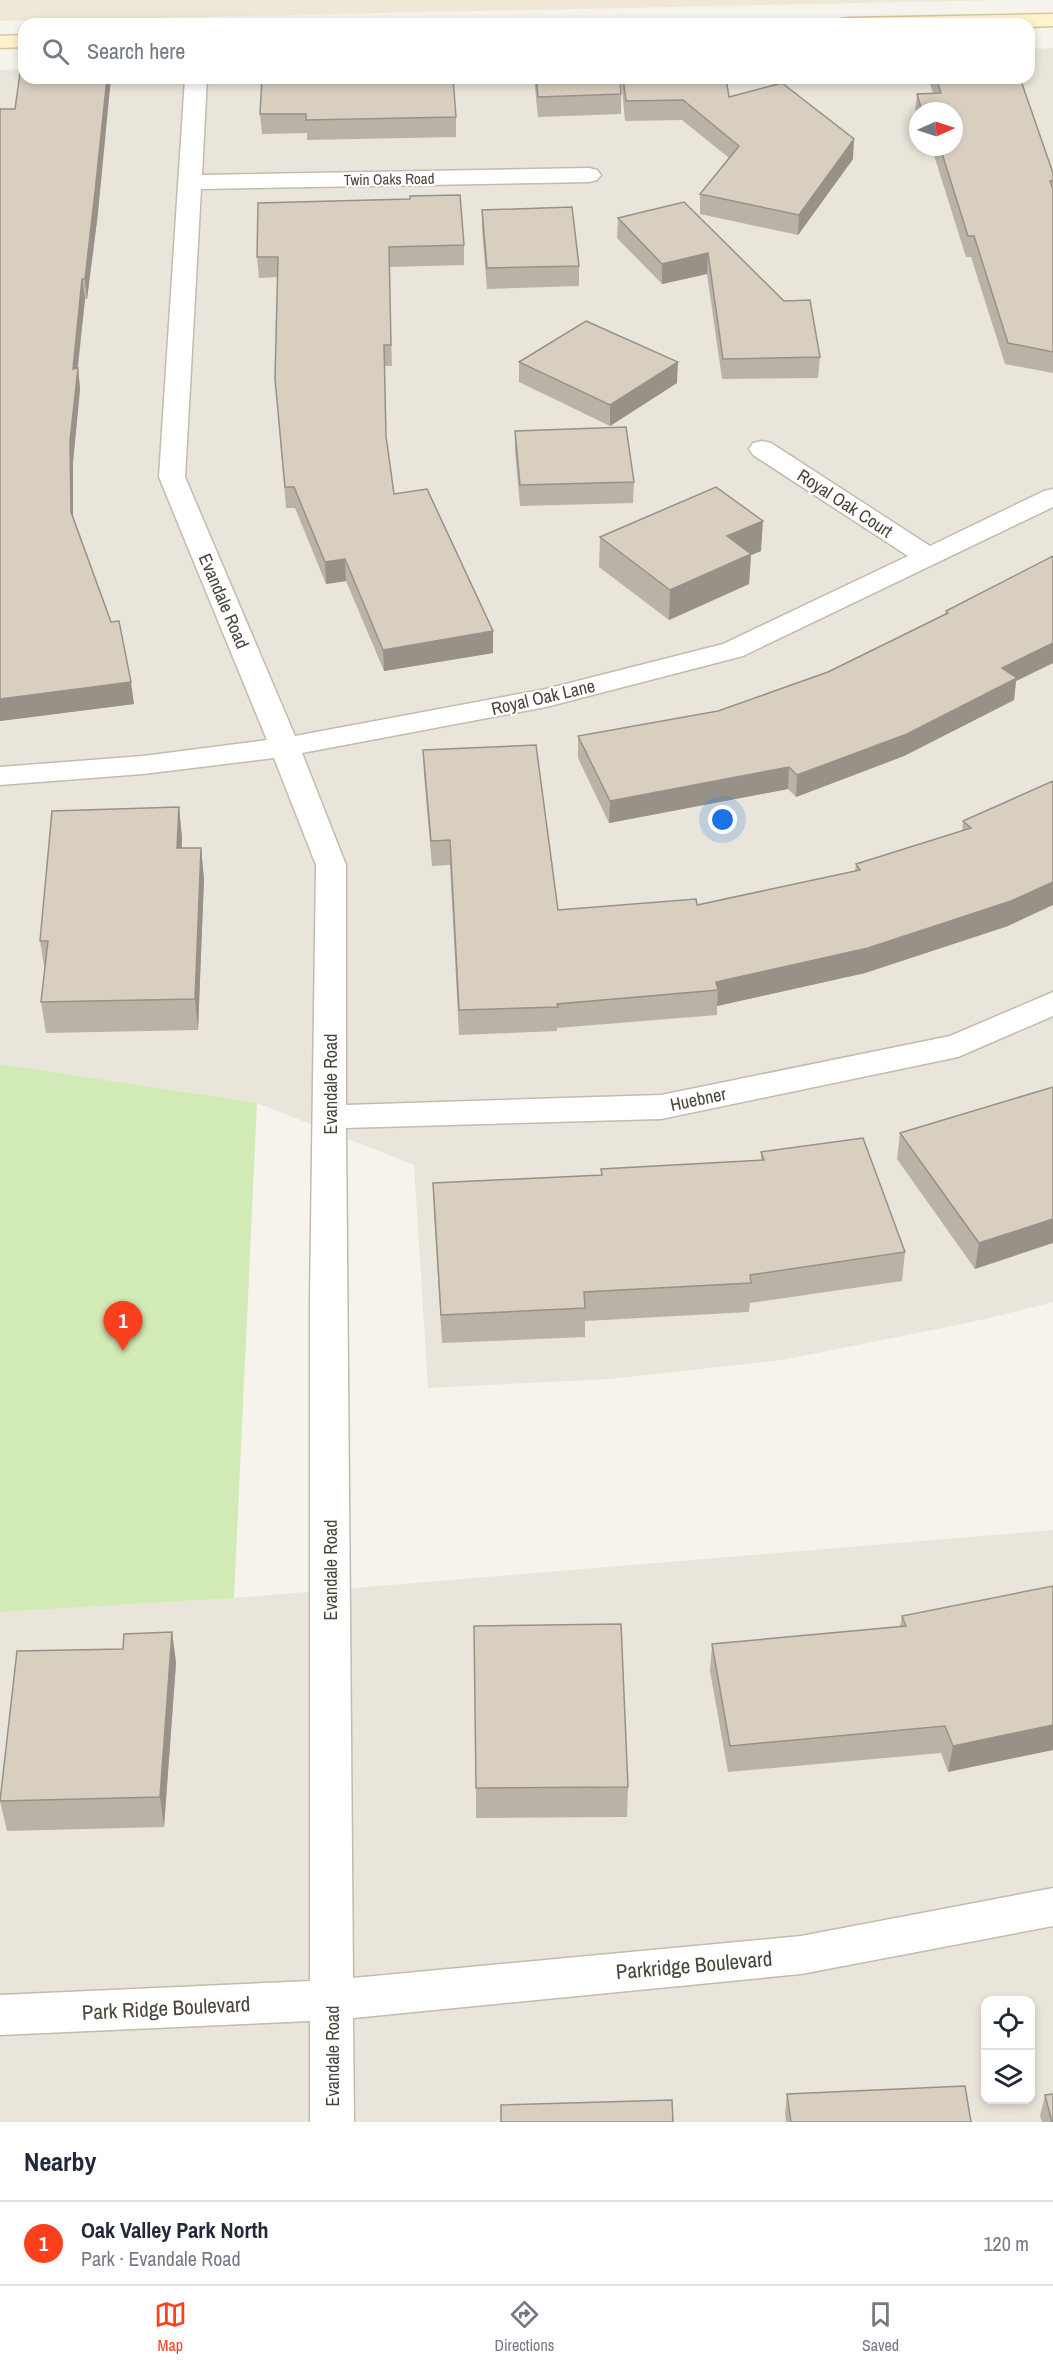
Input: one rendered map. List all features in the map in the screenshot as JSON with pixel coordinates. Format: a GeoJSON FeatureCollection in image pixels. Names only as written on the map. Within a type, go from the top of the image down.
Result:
{"type":"FeatureCollection","features":[{"type":"Feature","properties":{"kind":"street"},"geometry":{"type":"LineString","coordinates":[[1035,20],[1053,20]]}},
{"type":"Feature","properties":{"kind":"street"},"geometry":{"type":"LineString","coordinates":[[0,42],[18,41]]}},
{"type":"Feature","properties":{"kind":"street","name":"Evandale Road"},"geometry":{"type":"LineString","coordinates":[[196,84],[172,477],[285,747],[331,865],[328,1299],[332,2122]]}},
{"type":"Feature","properties":{"kind":"street","name":"Twin Oaks Road"},"geometry":{"type":"LineString","coordinates":[[189,183],[589,174]]}},
{"type":"Feature","properties":{"kind":"street","name":"Royal Oak Court"},"geometry":{"type":"LineString","coordinates":[[762,449],[929,557]]}},
{"type":"Feature","properties":{"kind":"street","name":"Royal Oak Lane"},"geometry":{"type":"LineString","coordinates":[[0,776],[143,765],[285,747],[546,698],[733,650],[1053,497]]}},
{"type":"Feature","properties":{"kind":"street","name":"Huebner"},"geometry":{"type":"LineString","coordinates":[[330,1117],[661,1107],[958,1046],[1053,1003]]}},
{"type":"Feature","properties":{"kind":"street","name":"Parkridge Boulevard"},"geometry":{"type":"LineString","coordinates":[[333,2000],[801,1955],[1053,1907]]}},
{"type":"Feature","properties":{"kind":"street","name":"Park Ridge Boulevard"},"geometry":{"type":"LineString","coordinates":[[0,2016],[333,2000]]}},
{"type":"Feature","properties":{"kind":"shaded area"},"geometry":{"type":"Polygon","coordinates":[[[0,0],[1005,0],[144,18],[18,18],[18,21],[0,21],[0,0]]]}},
{"type":"Feature","properties":{"kind":"shaded area"},"geometry":{"type":"Polygon","coordinates":[[[1053,48],[1053,1302],[972,1322],[782,1360],[610,1379],[428,1388],[414,1165],[257,1103],[0,1064],[0,70],[18,69],[18,84],[1035,84],[1035,49],[1053,48]]]}},
{"type":"Feature","properties":{"kind":"shaded area"},"geometry":{"type":"Polygon","coordinates":[[[1053,1530],[1053,2122],[0,2122],[0,1612],[234,1598],[1053,1530]]]}},
{"type":"Feature","properties":{"kind":"green space"},"geometry":{"type":"Polygon","coordinates":[[[0,1064],[257,1103],[234,1598],[0,1612],[0,1064]]]}},
{"type":"Feature","properties":{"kind":"building"},"geometry":{"type":"Polygon","coordinates":[[[18,84],[106,84],[73,369],[78,368],[70,441],[71,512],[111,622],[119,621],[131,682],[0,699],[0,109],[15,109],[18,84]]]}},
{"type":"Feature","properties":{"kind":"building"},"geometry":{"type":"Polygon","coordinates":[[[262,84],[453,84],[456,117],[306,120],[306,114],[260,114],[262,84]]]}},
{"type":"Feature","properties":{"kind":"building"},"geometry":{"type":"Polygon","coordinates":[[[537,84],[620,84],[621,94],[538,97],[537,84]]]}},
{"type":"Feature","properties":{"kind":"building"},"geometry":{"type":"Polygon","coordinates":[[[624,84],[727,84],[729,97],[783,84],[854,139],[799,215],[700,194],[739,146],[683,100],[626,101],[624,84]]]}},
{"type":"Feature","properties":{"kind":"building"},"geometry":{"type":"Polygon","coordinates":[[[938,84],[1022,84],[1053,173],[1053,181],[1050,181],[1053,189],[1053,352],[1008,343],[974,236],[968,236],[943,156],[963,156],[963,102],[919,102],[917,94],[941,93],[938,84]]]}},
{"type":"Feature","properties":{"kind":"building"},"geometry":{"type":"Polygon","coordinates":[[[460,195],[464,245],[389,247],[391,345],[384,345],[386,436],[394,494],[427,489],[493,631],[383,650],[345,559],[325,562],[294,487],[285,487],[275,379],[278,257],[257,257],[258,203],[410,199],[410,196],[460,195]]]}},
{"type":"Feature","properties":{"kind":"building"},"geometry":{"type":"Polygon","coordinates":[[[684,202],[784,301],[810,300],[820,357],[723,359],[708,253],[662,264],[618,218],[684,202]]]}},
{"type":"Feature","properties":{"kind":"building"},"geometry":{"type":"Polygon","coordinates":[[[572,207],[579,266],[487,268],[482,210],[572,207]]]}},
{"type":"Feature","properties":{"kind":"building"},"geometry":{"type":"Polygon","coordinates":[[[586,321],[678,362],[610,405],[519,362],[586,321]]]}},
{"type":"Feature","properties":{"kind":"building"},"geometry":{"type":"Polygon","coordinates":[[[626,427],[634,482],[520,485],[515,431],[626,427]]]}},
{"type":"Feature","properties":{"kind":"building"},"geometry":{"type":"Polygon","coordinates":[[[716,487],[763,521],[727,536],[751,554],[670,590],[600,537],[716,487]]]}},
{"type":"Feature","properties":{"kind":"building"},"geometry":{"type":"Polygon","coordinates":[[[1053,556],[1053,643],[1002,668],[1017,678],[907,734],[797,775],[789,767],[610,801],[578,736],[718,711],[828,672],[948,613],[946,611],[1053,556]]]}},
{"type":"Feature","properties":{"kind":"building"},"geometry":{"type":"Polygon","coordinates":[[[536,745],[558,910],[696,899],[697,905],[860,870],[856,864],[971,828],[963,821],[1053,781],[1053,882],[1011,901],[868,948],[716,982],[718,990],[557,1004],[558,1007],[459,1010],[450,840],[431,841],[423,750],[536,745]]]}},
{"type":"Feature","properties":{"kind":"building"},"geometry":{"type":"Polygon","coordinates":[[[179,807],[177,848],[201,848],[195,999],[41,1002],[48,941],[40,941],[52,811],[179,807]]]}},
{"type":"Feature","properties":{"kind":"building"},"geometry":{"type":"Polygon","coordinates":[[[1053,1087],[1053,1219],[979,1243],[900,1133],[1053,1087]]]}},
{"type":"Feature","properties":{"kind":"building"},"geometry":{"type":"Polygon","coordinates":[[[863,1138],[905,1252],[750,1275],[751,1283],[584,1292],[585,1308],[441,1315],[433,1183],[602,1175],[601,1169],[764,1160],[761,1152],[863,1138]]]}},
{"type":"Feature","properties":{"kind":"building"},"geometry":{"type":"Polygon","coordinates":[[[1053,1586],[1053,1725],[953,1746],[945,1726],[730,1746],[712,1644],[906,1626],[902,1616],[1053,1586]]]}},
{"type":"Feature","properties":{"kind":"building"},"geometry":{"type":"Polygon","coordinates":[[[621,1624],[628,1787],[476,1788],[474,1626],[621,1624]]]}},
{"type":"Feature","properties":{"kind":"building"},"geometry":{"type":"Polygon","coordinates":[[[172,1632],[160,1797],[0,1801],[17,1651],[123,1649],[124,1634],[172,1632]]]}},
{"type":"Feature","properties":{"kind":"building"},"geometry":{"type":"Polygon","coordinates":[[[965,2086],[971,2122],[791,2122],[787,2094],[965,2086]]]}},
{"type":"Feature","properties":{"kind":"building"},"geometry":{"type":"Polygon","coordinates":[[[1053,2094],[1053,2122],[1052,2122],[1045,2095],[1053,2094]]]}},
{"type":"Feature","properties":{"kind":"building"},"geometry":{"type":"Polygon","coordinates":[[[672,2100],[673,2122],[501,2122],[501,2105],[672,2100]]]}},
{"type":"Feature","properties":{"kind":"place","name":"Oak Valley Park North"},"geometry":{"type":"Point","coordinates":[123,1351]}}]}
